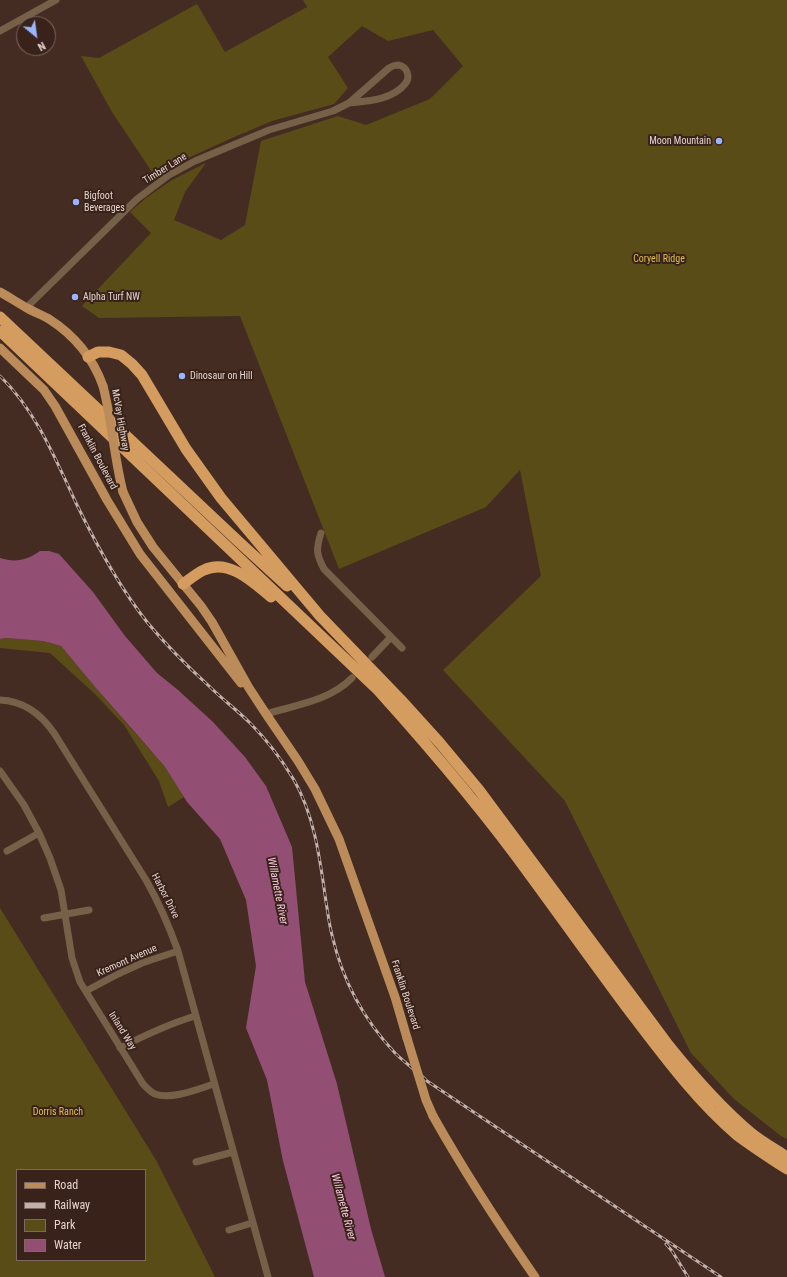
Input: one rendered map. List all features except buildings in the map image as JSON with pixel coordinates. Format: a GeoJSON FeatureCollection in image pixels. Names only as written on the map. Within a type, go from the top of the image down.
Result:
{"type":"FeatureCollection","features":[{"type":"Feature","properties":{"kind":"highway"},"geometry":{"type":"LineString","coordinates":[[0,317],[239,542],[320,616],[400,699],[439,742],[479,790],[669,1046],[691,1073],[718,1103],[752,1134],[787,1157]]}},
{"type":"Feature","properties":{"kind":"highway"},"geometry":{"type":"LineString","coordinates":[[0,331],[378,690],[473,799],[674,1069],[715,1115],[738,1135],[787,1169]]}},
{"type":"Feature","properties":{"kind":"highway"},"geometry":{"type":"LineString","coordinates":[[88,357],[98,352],[109,352],[121,355],[142,375],[186,449],[221,498],[320,616]]}},
{"type":"Feature","properties":{"kind":"highway"},"geometry":{"type":"LineString","coordinates":[[183,584],[206,569],[216,567],[227,568],[237,572],[253,582],[349,662]]}},
{"type":"Feature","properties":{"kind":"main road","name":"McVay Highway"},"geometry":{"type":"LineString","coordinates":[[0,292],[27,308],[48,318],[63,329],[78,343],[98,372],[107,403],[123,492],[130,508],[153,547],[183,584]]}},
{"type":"Feature","properties":{"kind":"main road","name":"Franklin Boulevard"},"geometry":{"type":"LineString","coordinates":[[0,348],[44,390],[55,406],[107,500],[140,554],[266,714]]}},
{"type":"Feature","properties":{"kind":"main road","name":"Franklin Boulevard"},"geometry":{"type":"LineString","coordinates":[[183,584],[212,622],[249,688],[307,775],[326,811],[336,833],[395,997],[426,1100],[433,1116],[448,1144],[495,1219],[535,1277]]}},
{"type":"Feature","properties":{"kind":"main road"},"geometry":{"type":"LineString","coordinates":[[164,585],[175,588],[183,584]]}},
{"type":"Feature","properties":{"kind":"street"},"geometry":{"type":"LineString","coordinates":[[0,31],[56,0]]}},
{"type":"Feature","properties":{"kind":"street","name":"Timber Lane"},"geometry":{"type":"LineString","coordinates":[[27,308],[137,199],[170,176],[195,161],[269,130],[333,111],[350,103],[389,68],[395,65],[399,65],[407,72],[408,80],[396,92],[380,99],[350,103]]}},
{"type":"Feature","properties":{"kind":"street"},"geometry":{"type":"LineString","coordinates":[[321,533],[317,546],[318,558],[324,569],[402,648]]}},
{"type":"Feature","properties":{"kind":"street"},"geometry":{"type":"LineString","coordinates":[[372,657],[391,637]]}},
{"type":"Feature","properties":{"kind":"street"},"geometry":{"type":"LineString","coordinates":[[266,714],[310,702],[329,695],[345,685],[352,678]]}},
{"type":"Feature","properties":{"kind":"street","name":"Harbor Drive"},"geometry":{"type":"LineString","coordinates":[[0,700],[8,700],[23,705],[35,712],[46,722],[159,902],[178,951],[268,1277]]}},
{"type":"Feature","properties":{"kind":"street","name":"Inland Way"},"geometry":{"type":"LineString","coordinates":[[0,771],[24,804],[39,833],[56,874],[61,890],[72,958],[78,976],[143,1084],[154,1094],[164,1096],[174,1096],[214,1084]]}},
{"type":"Feature","properties":{"kind":"street"},"geometry":{"type":"LineString","coordinates":[[7,851],[39,833]]}},
{"type":"Feature","properties":{"kind":"street"},"geometry":{"type":"LineString","coordinates":[[44,918],[89,910]]}},
{"type":"Feature","properties":{"kind":"street","name":"Kremont Avenue"},"geometry":{"type":"LineString","coordinates":[[86,991],[142,963],[178,951]]}},
{"type":"Feature","properties":{"kind":"street"},"geometry":{"type":"LineString","coordinates":[[120,1048],[152,1031],[195,1016]]}},
{"type":"Feature","properties":{"kind":"street"},"geometry":{"type":"LineString","coordinates":[[196,1162],[233,1152]]}},
{"type":"Feature","properties":{"kind":"street"},"geometry":{"type":"LineString","coordinates":[[229,1230],[252,1223]]}},
{"type":"Feature","properties":{"kind":"green space","name":"Coryell Ridge"},"geometry":{"type":"Polygon","coordinates":[[[303,0],[787,0],[787,1139],[781,1136],[734,1099],[691,1053],[565,801],[443,670],[541,576],[520,470],[486,507],[339,569],[240,316],[99,318],[82,306],[151,233],[130,212],[146,198],[172,180],[206,163],[185,192],[174,220],[221,240],[245,225],[261,141],[338,116],[366,125],[430,99],[463,66],[433,30],[388,41],[362,26],[328,57],[348,88],[334,104],[272,121],[188,158],[156,178],[112,112],[81,56],[99,58],[197,4],[225,52],[307,7],[303,0]]]}},
{"type":"Feature","properties":{"kind":"green space"},"geometry":{"type":"Polygon","coordinates":[[[6,638],[43,641],[61,646],[165,767],[184,797],[168,807],[159,781],[124,725],[96,695],[50,653],[0,648],[0,639],[6,638]]]}},
{"type":"Feature","properties":{"kind":"green space","name":"Dorris Ranch"},"geometry":{"type":"Polygon","coordinates":[[[0,908],[156,1160],[215,1277],[0,1277],[0,908]]]}},
{"type":"Feature","properties":{"kind":"water","name":"Willamette River"},"geometry":{"type":"Polygon","coordinates":[[[40,551],[49,551],[59,554],[93,592],[125,636],[157,673],[213,722],[245,757],[266,786],[292,847],[305,982],[337,1084],[371,1229],[385,1277],[314,1277],[283,1161],[267,1080],[246,1028],[256,966],[246,900],[220,839],[187,802],[165,767],[61,646],[43,641],[6,638],[0,639],[0,558],[6,560],[21,560],[31,557],[40,551]]]}},
{"type":"Feature","properties":{"kind":"railway"},"geometry":{"type":"LineString","coordinates":[[0,376],[24,404],[44,436],[100,549],[137,609],[154,631],[177,655],[256,729],[274,750],[294,780],[307,809],[316,839],[330,927],[336,951],[348,983],[373,1027],[395,1053],[427,1081],[721,1277]]}},
{"type":"Feature","properties":{"kind":"railway"},"geometry":{"type":"LineString","coordinates":[[666,1244],[688,1277]]}},
{"type":"Feature","properties":{"kind":"place","name":"Moon Mountain"},"geometry":{"type":"Point","coordinates":[719,141]}},
{"type":"Feature","properties":{"kind":"place","name":"Bigfoot Beverages"},"geometry":{"type":"Point","coordinates":[76,202]}},
{"type":"Feature","properties":{"kind":"place","name":"Alpha Turf NW"},"geometry":{"type":"Point","coordinates":[75,297]}},
{"type":"Feature","properties":{"kind":"place","name":"Dinosaur on Hill"},"geometry":{"type":"Point","coordinates":[182,376]}}]}
